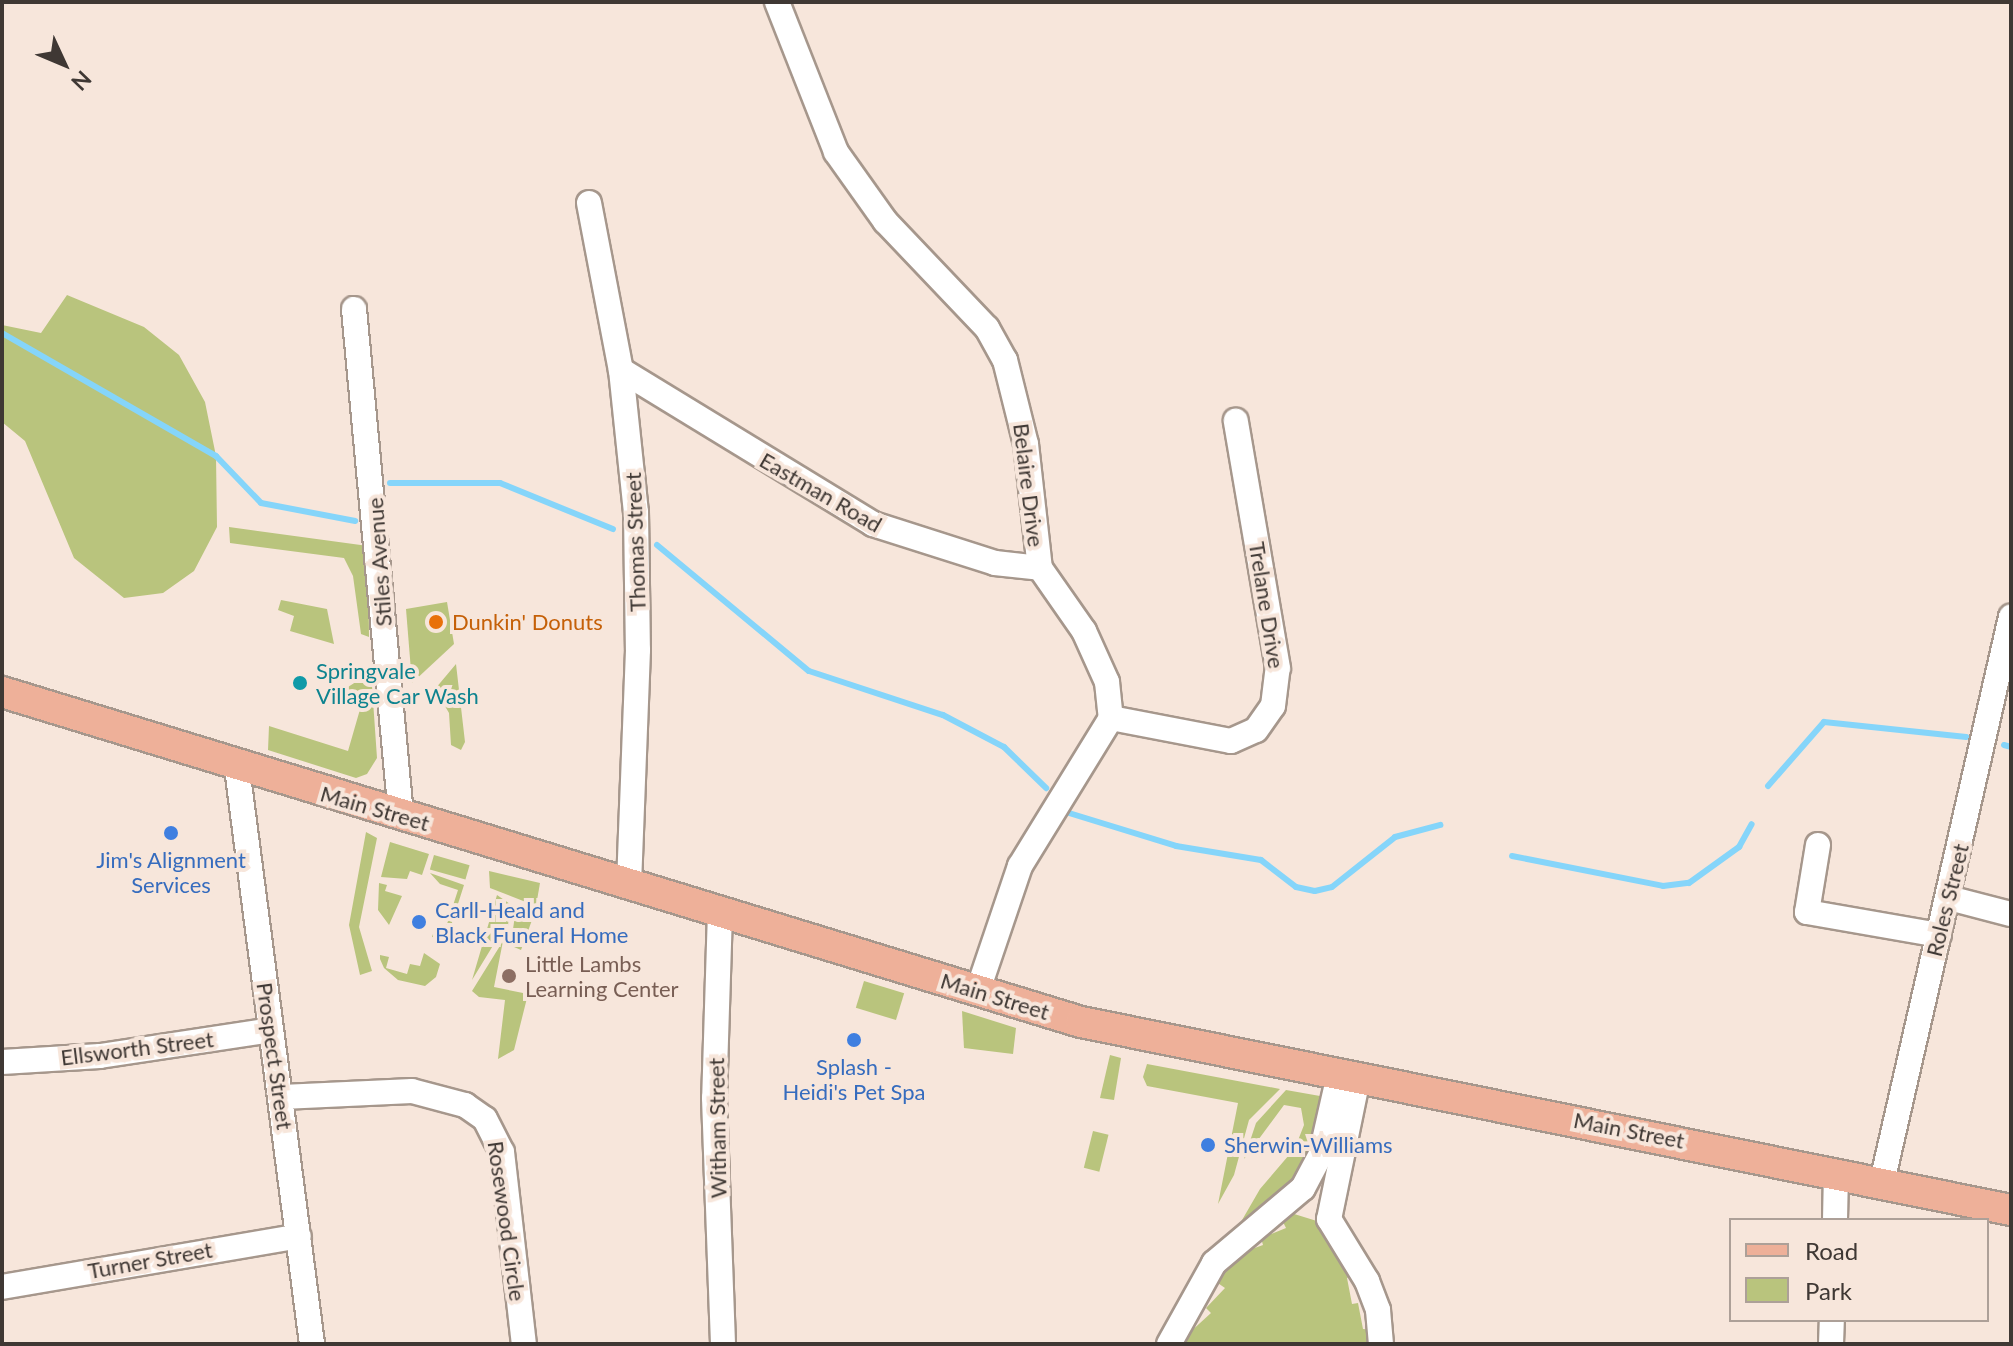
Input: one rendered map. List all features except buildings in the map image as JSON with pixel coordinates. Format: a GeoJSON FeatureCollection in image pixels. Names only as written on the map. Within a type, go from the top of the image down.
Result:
{"type":"FeatureCollection","features":[{"type":"Feature","properties":{"kind":"main road","name":"Main Street"},"geometry":{"type":"LineString","coordinates":[[2,692],[237,768],[1128,1034],[1836,1172],[2011,1210]]}},
{"type":"Feature","properties":{"kind":"street","name":"Belaire Drive"},"geometry":{"type":"LineString","coordinates":[[777,2],[836,152],[885,221],[987,328],[1005,360],[1026,444],[1040,568],[1084,631],[1107,682],[1111,718]]}},
{"type":"Feature","properties":{"kind":"street","name":"Thomas Street"},"geometry":{"type":"LineString","coordinates":[[589,203],[621,370],[637,562],[629,884]]}},
{"type":"Feature","properties":{"kind":"street","name":"Stiles Avenue"},"geometry":{"type":"LineString","coordinates":[[354,309],[401,816]]}},
{"type":"Feature","properties":{"kind":"street","name":"Eastman Road"},"geometry":{"type":"LineString","coordinates":[[621,370],[873,524],[995,563],[1040,568]]}},
{"type":"Feature","properties":{"kind":"street","name":"Trelane Drive"},"geometry":{"type":"LineString","coordinates":[[1111,718],[1201,740],[1231,741],[1256,730],[1273,706],[1277,656],[1236,421]]}},
{"type":"Feature","properties":{"kind":"street","name":"Roles Street"},"geometry":{"type":"LineString","coordinates":[[1882,1182],[2011,617]]}},
{"type":"Feature","properties":{"kind":"street"},"geometry":{"type":"LineString","coordinates":[[978,990],[1027,852],[1111,718]]}},
{"type":"Feature","properties":{"kind":"street","name":"Prospect Street"},"geometry":{"type":"LineString","coordinates":[[237,768],[312,1344]]}},
{"type":"Feature","properties":{"kind":"street"},"geometry":{"type":"LineString","coordinates":[[1818,845],[1807,912],[1939,935]]}},
{"type":"Feature","properties":{"kind":"street"},"geometry":{"type":"LineString","coordinates":[[1949,898],[2011,914]]}},
{"type":"Feature","properties":{"kind":"street","name":"Witham Street"},"geometry":{"type":"LineString","coordinates":[[720,912],[714,1098],[723,1344]]}},
{"type":"Feature","properties":{"kind":"street","name":"Ellsworth Street"},"geometry":{"type":"LineString","coordinates":[[2,1062],[100,1056],[271,1030]]}},
{"type":"Feature","properties":{"kind":"street"},"geometry":{"type":"LineString","coordinates":[[1169,1344],[1214,1263],[1241,1236],[1286,1206],[1303,1188],[1321,1154],[1348,1077]]}},
{"type":"Feature","properties":{"kind":"street"},"geometry":{"type":"LineString","coordinates":[[1348,1077],[1329,1219],[1367,1281],[1378,1310],[1381,1344]]}},
{"type":"Feature","properties":{"kind":"street","name":"Rosewood Circle"},"geometry":{"type":"LineString","coordinates":[[282,1097],[412,1091],[465,1105],[485,1119],[502,1152],[524,1344]]}},
{"type":"Feature","properties":{"kind":"street"},"geometry":{"type":"LineString","coordinates":[[1835,1218],[1836,1172]]}},
{"type":"Feature","properties":{"kind":"street"},"geometry":{"type":"LineString","coordinates":[[1286,1206],[1329,1219]]}},
{"type":"Feature","properties":{"kind":"street","name":"Turner Street"},"geometry":{"type":"LineString","coordinates":[[2,1287],[299,1236]]}},
{"type":"Feature","properties":{"kind":"street"},"geometry":{"type":"LineString","coordinates":[[1831,1344],[1832,1322]]}},
{"type":"Feature","properties":{"kind":"green space"},"geometry":{"type":"Polygon","coordinates":[[[67,295],[144,327],[179,355],[205,402],[216,456],[217,527],[194,571],[163,593],[124,598],[74,558],[25,441],[2,422],[2,325],[41,333],[67,295]]]}},
{"type":"Feature","properties":{"kind":"green space"},"geometry":{"type":"Polygon","coordinates":[[[229,527],[368,546],[369,637],[361,634],[353,576],[344,558],[230,543],[229,527]]]}},
{"type":"Feature","properties":{"kind":"green space"},"geometry":{"type":"Polygon","coordinates":[[[281,600],[327,609],[334,644],[290,631],[294,616],[278,610],[281,600]]]}},
{"type":"Feature","properties":{"kind":"green space"},"geometry":{"type":"Polygon","coordinates":[[[447,602],[454,644],[412,683],[406,609],[447,602]]]}},
{"type":"Feature","properties":{"kind":"green space"},"geometry":{"type":"Polygon","coordinates":[[[456,664],[465,742],[461,750],[451,745],[449,713],[435,689],[456,664]]]}},
{"type":"Feature","properties":{"kind":"green space"},"geometry":{"type":"Polygon","coordinates":[[[362,678],[372,686],[377,758],[367,774],[356,778],[268,750],[269,726],[348,751],[363,699],[350,694],[348,687],[362,678]]]}},
{"type":"Feature","properties":{"kind":"green space"},"geometry":{"type":"Polygon","coordinates":[[[366,832],[377,838],[359,927],[372,971],[360,975],[349,925],[366,832]]]}},
{"type":"Feature","properties":{"kind":"green space"},"geometry":{"type":"Polygon","coordinates":[[[390,842],[429,854],[422,875],[410,871],[407,879],[381,877],[390,842]]]}},
{"type":"Feature","properties":{"kind":"green space"},"geometry":{"type":"Polygon","coordinates":[[[434,855],[470,865],[465,880],[430,869],[434,855]]]}},
{"type":"Feature","properties":{"kind":"green space"},"geometry":{"type":"Polygon","coordinates":[[[489,871],[540,883],[536,906],[490,888],[489,871]]]}},
{"type":"Feature","properties":{"kind":"green space"},"geometry":{"type":"Polygon","coordinates":[[[430,873],[464,885],[450,929],[439,938],[432,937],[436,925],[446,927],[458,890],[440,884],[430,873]]]}},
{"type":"Feature","properties":{"kind":"green space"},"geometry":{"type":"Polygon","coordinates":[[[379,883],[387,885],[385,891],[402,896],[389,925],[378,910],[379,883]]]}},
{"type":"Feature","properties":{"kind":"green space"},"geometry":{"type":"Polygon","coordinates":[[[497,895],[510,904],[507,937],[497,939],[472,980],[497,895]]]}},
{"type":"Feature","properties":{"kind":"green space"},"geometry":{"type":"Polygon","coordinates":[[[516,907],[535,912],[521,950],[514,947],[512,937],[516,907]]]}},
{"type":"Feature","properties":{"kind":"green space"},"geometry":{"type":"Polygon","coordinates":[[[503,941],[494,987],[528,994],[514,1050],[498,1059],[505,1000],[479,997],[472,991],[503,941]]]}},
{"type":"Feature","properties":{"kind":"green space"},"geometry":{"type":"Polygon","coordinates":[[[424,953],[440,964],[436,977],[425,986],[398,980],[384,968],[380,959],[380,955],[389,957],[386,968],[407,974],[410,964],[420,966],[424,953]]]}},
{"type":"Feature","properties":{"kind":"green space"},"geometry":{"type":"Polygon","coordinates":[[[864,981],[904,993],[896,1020],[856,1008],[864,981]]]}},
{"type":"Feature","properties":{"kind":"green space"},"geometry":{"type":"Polygon","coordinates":[[[962,1011],[1016,1028],[1013,1054],[964,1048],[962,1011]]]}},
{"type":"Feature","properties":{"kind":"green space"},"geometry":{"type":"Polygon","coordinates":[[[1110,1055],[1121,1058],[1114,1100],[1100,1098],[1110,1055]]]}},
{"type":"Feature","properties":{"kind":"green space"},"geometry":{"type":"Polygon","coordinates":[[[1147,1064],[1280,1089],[1249,1120],[1234,1175],[1218,1204],[1238,1103],[1147,1086],[1143,1077],[1147,1064]]]}},
{"type":"Feature","properties":{"kind":"green space"},"geometry":{"type":"Polygon","coordinates":[[[1286,1090],[1320,1096],[1325,1111],[1298,1184],[1238,1227],[1260,1189],[1295,1148],[1304,1125],[1301,1108],[1284,1105],[1244,1159],[1256,1123],[1286,1090]]]}},
{"type":"Feature","properties":{"kind":"green space"},"geometry":{"type":"Polygon","coordinates":[[[1093,1131],[1109,1135],[1099,1172],[1084,1168],[1093,1131]]]}},
{"type":"Feature","properties":{"kind":"green space"},"geometry":{"type":"Polygon","coordinates":[[[1291,1213],[1320,1222],[1352,1275],[1347,1278],[1352,1304],[1358,1303],[1363,1329],[1375,1330],[1375,1344],[1173,1344],[1180,1329],[1188,1334],[1211,1313],[1206,1308],[1225,1288],[1212,1279],[1238,1254],[1263,1245],[1261,1238],[1286,1228],[1282,1220],[1291,1213]]]}},
{"type":"Feature","properties":{"kind":"waterway"},"geometry":{"type":"LineString","coordinates":[[2,333],[216,456],[261,503],[355,521]]}},
{"type":"Feature","properties":{"kind":"waterway"},"geometry":{"type":"LineString","coordinates":[[390,483],[500,483],[613,529]]}},
{"type":"Feature","properties":{"kind":"waterway"},"geometry":{"type":"LineString","coordinates":[[657,545],[809,671],[943,715],[1004,747],[1046,788]]}},
{"type":"Feature","properties":{"kind":"waterway"},"geometry":{"type":"LineString","coordinates":[[1768,786],[1824,722],[1966,737]]}},
{"type":"Feature","properties":{"kind":"waterway"},"geometry":{"type":"LineString","coordinates":[[2004,745],[2011,747]]}},
{"type":"Feature","properties":{"kind":"waterway"},"geometry":{"type":"LineString","coordinates":[[1069,813],[1176,846],[1261,860],[1296,887],[1315,891],[1332,887],[1395,837],[1440,825]]}},
{"type":"Feature","properties":{"kind":"waterway"},"geometry":{"type":"LineString","coordinates":[[1512,856],[1663,886],[1689,883],[1739,847],[1752,824]]}},
{"type":"Feature","properties":{"kind":"place","name":"Dunkin' Donuts"},"geometry":{"type":"Point","coordinates":[436,622]}},
{"type":"Feature","properties":{"kind":"place","name":"Springvale Village Car Wash"},"geometry":{"type":"Point","coordinates":[300,683]}},
{"type":"Feature","properties":{"kind":"place","name":"Jim's Alignment Services"},"geometry":{"type":"Point","coordinates":[171,833]}},
{"type":"Feature","properties":{"kind":"place","name":"Carll-Heald and Black Funeral Home"},"geometry":{"type":"Point","coordinates":[419,922]}},
{"type":"Feature","properties":{"kind":"place","name":"Little Lambs Learning Center"},"geometry":{"type":"Point","coordinates":[509,976]}},
{"type":"Feature","properties":{"kind":"place","name":"Splash - Heidi's Pet Spa"},"geometry":{"type":"Point","coordinates":[854,1040]}},
{"type":"Feature","properties":{"kind":"place","name":"Sherwin-Williams"},"geometry":{"type":"Point","coordinates":[1208,1145]}}]}
